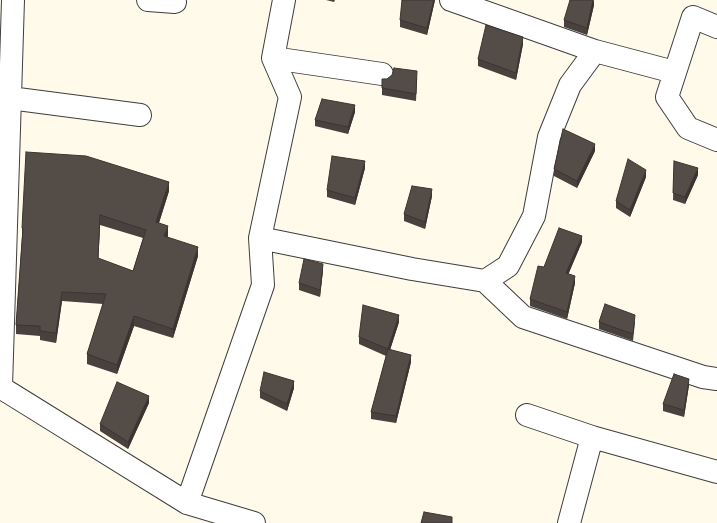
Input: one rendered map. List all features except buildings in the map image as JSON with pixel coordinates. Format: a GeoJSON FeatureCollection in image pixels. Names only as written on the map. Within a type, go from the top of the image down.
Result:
{"type":"FeatureCollection","features":[{"type":"Feature","properties":{"kind":"street"},"geometry":{"type":"LineString","coordinates":[[13,0],[1,387],[187,503],[254,523]]}},
{"type":"Feature","properties":{"kind":"street"},"geometry":{"type":"LineString","coordinates":[[148,0],[175,2]]}},
{"type":"Feature","properties":{"kind":"street"},"geometry":{"type":"LineString","coordinates":[[187,503],[263,285],[260,238],[290,97],[273,58],[284,0]]}},
{"type":"Feature","properties":{"kind":"street"},"geometry":{"type":"LineString","coordinates":[[451,0],[595,51],[674,72]]}},
{"type":"Feature","properties":{"kind":"street"},"geometry":{"type":"LineString","coordinates":[[717,27],[693,17],[667,97],[688,128],[717,140]]}},
{"type":"Feature","properties":{"kind":"street"},"geometry":{"type":"LineString","coordinates":[[485,281],[508,266],[534,216],[549,136],[570,85],[595,51]]}},
{"type":"Feature","properties":{"kind":"street"},"geometry":{"type":"LineString","coordinates":[[273,58],[382,74]]}},
{"type":"Feature","properties":{"kind":"street"},"geometry":{"type":"LineString","coordinates":[[10,98],[140,114]]}},
{"type":"Feature","properties":{"kind":"street"},"geometry":{"type":"LineString","coordinates":[[260,238],[412,269],[485,281],[524,317],[703,377],[717,379]]}},
{"type":"Feature","properties":{"kind":"street"},"geometry":{"type":"LineString","coordinates":[[527,415],[592,437],[717,472]]}},
{"type":"Feature","properties":{"kind":"street"},"geometry":{"type":"LineString","coordinates":[[569,523],[592,437]]}}]}
